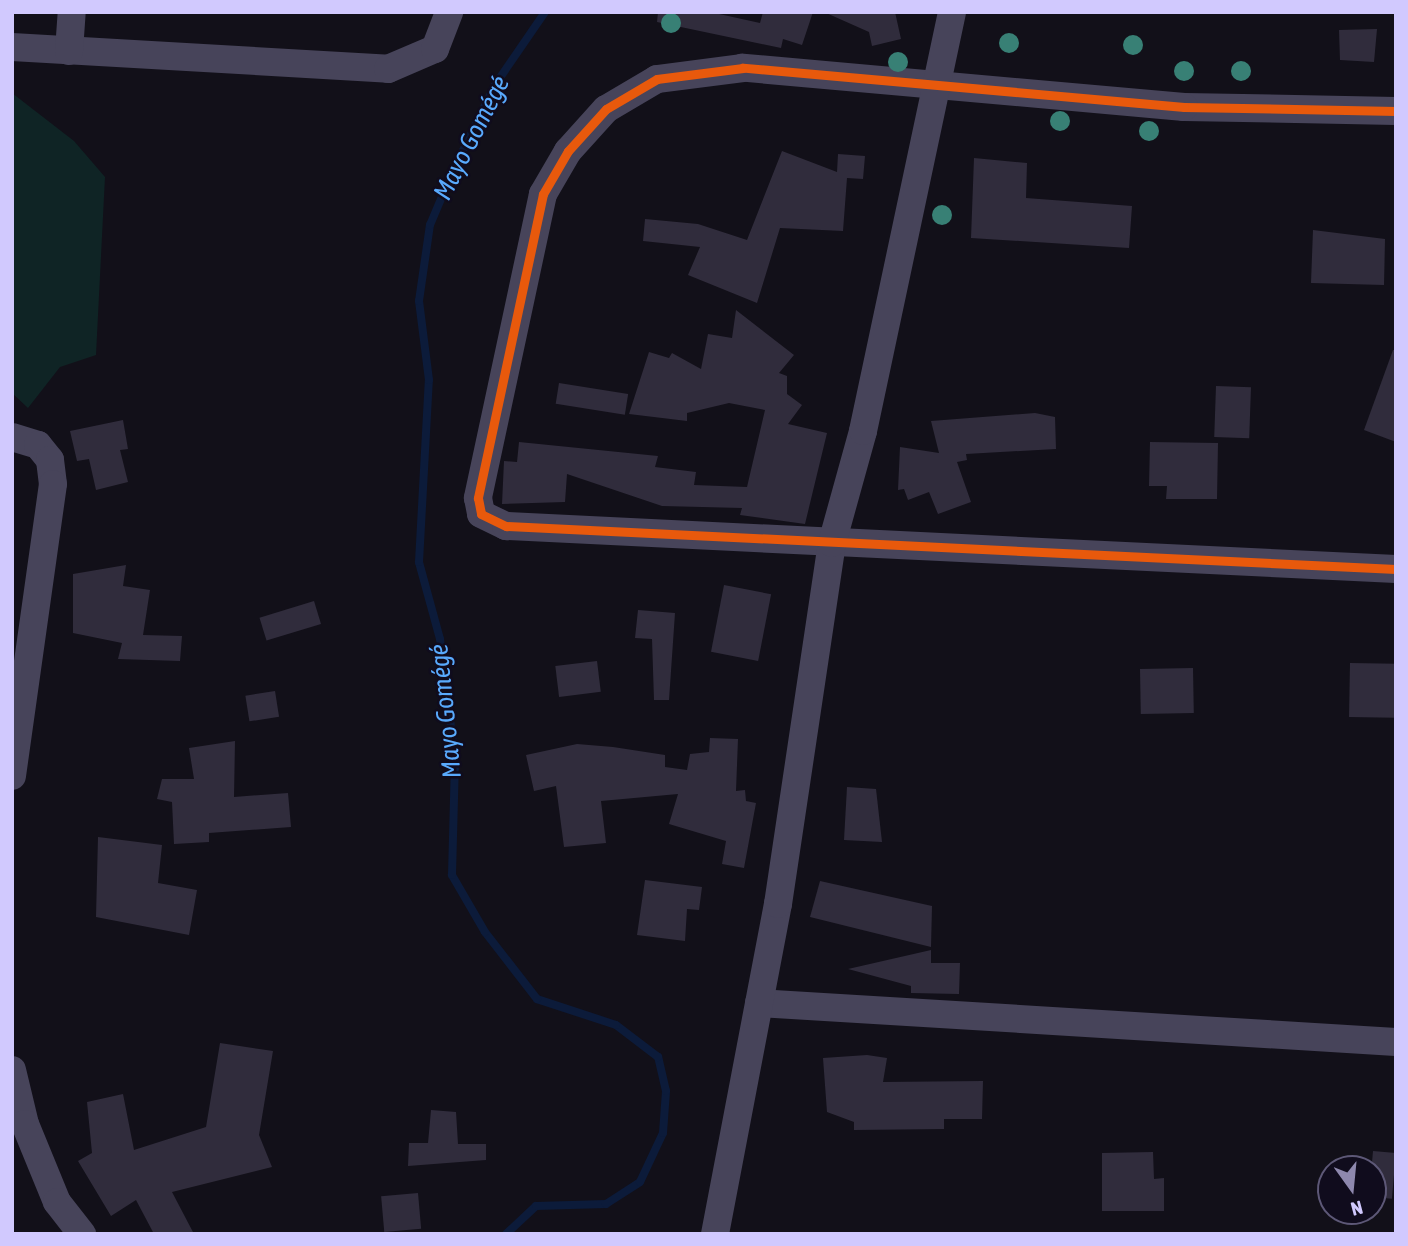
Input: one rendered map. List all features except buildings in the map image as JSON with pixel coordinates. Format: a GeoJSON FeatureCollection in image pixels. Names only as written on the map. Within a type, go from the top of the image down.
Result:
{"type":"FeatureCollection","features":[{"type":"Feature","properties":{"kind":"street"},"geometry":{"type":"LineString","coordinates":[[69,51],[72,12]]}},
{"type":"Feature","properties":{"kind":"street"},"geometry":{"type":"LineString","coordinates":[[12,47],[388,69],[435,49],[449,12]]}},
{"type":"Feature","properties":{"kind":"street"},"geometry":{"type":"LineString","coordinates":[[715,1234],[759,1003],[832,543],[888,318],[932,83],[952,12]]}},
{"type":"Feature","properties":{"kind":"street"},"geometry":{"type":"LineString","coordinates":[[1396,111],[1184,107],[743,68],[657,79],[606,109],[568,151],[543,194],[478,498],[481,514],[506,526],[1396,569]]}},
{"type":"Feature","properties":{"kind":"street"},"geometry":{"type":"LineString","coordinates":[[12,436],[38,445],[50,460],[53,484],[12,776]]}},
{"type":"Feature","properties":{"kind":"street"},"geometry":{"type":"LineString","coordinates":[[759,1003],[1396,1042]]}},
{"type":"Feature","properties":{"kind":"street"},"geometry":{"type":"LineString","coordinates":[[12,1070],[25,1124],[57,1202],[82,1234]]}},
{"type":"Feature","properties":{"kind":"green space"},"geometry":{"type":"Polygon","coordinates":[[[12,93],[74,141],[105,177],[96,355],[60,367],[28,408],[12,393],[12,93]]]}},
{"type":"Feature","properties":{"kind":"waterway","name":"Mayo Gomégé"},"geometry":{"type":"LineString","coordinates":[[506,1234],[536,1206],[606,1204],[640,1182],[663,1133],[666,1091],[658,1057],[616,1025],[537,999],[485,932],[452,875],[455,759],[440,639],[419,562],[429,380],[419,301],[430,225],[452,173],[495,85],[545,12]]}},
{"type":"Feature","properties":{"kind":"cycle path"},"geometry":{"type":"LineString","coordinates":[[1396,111],[1184,107],[743,68],[657,79],[606,109],[568,151],[543,194],[478,498],[481,514],[506,526],[1396,569]]}}]}
